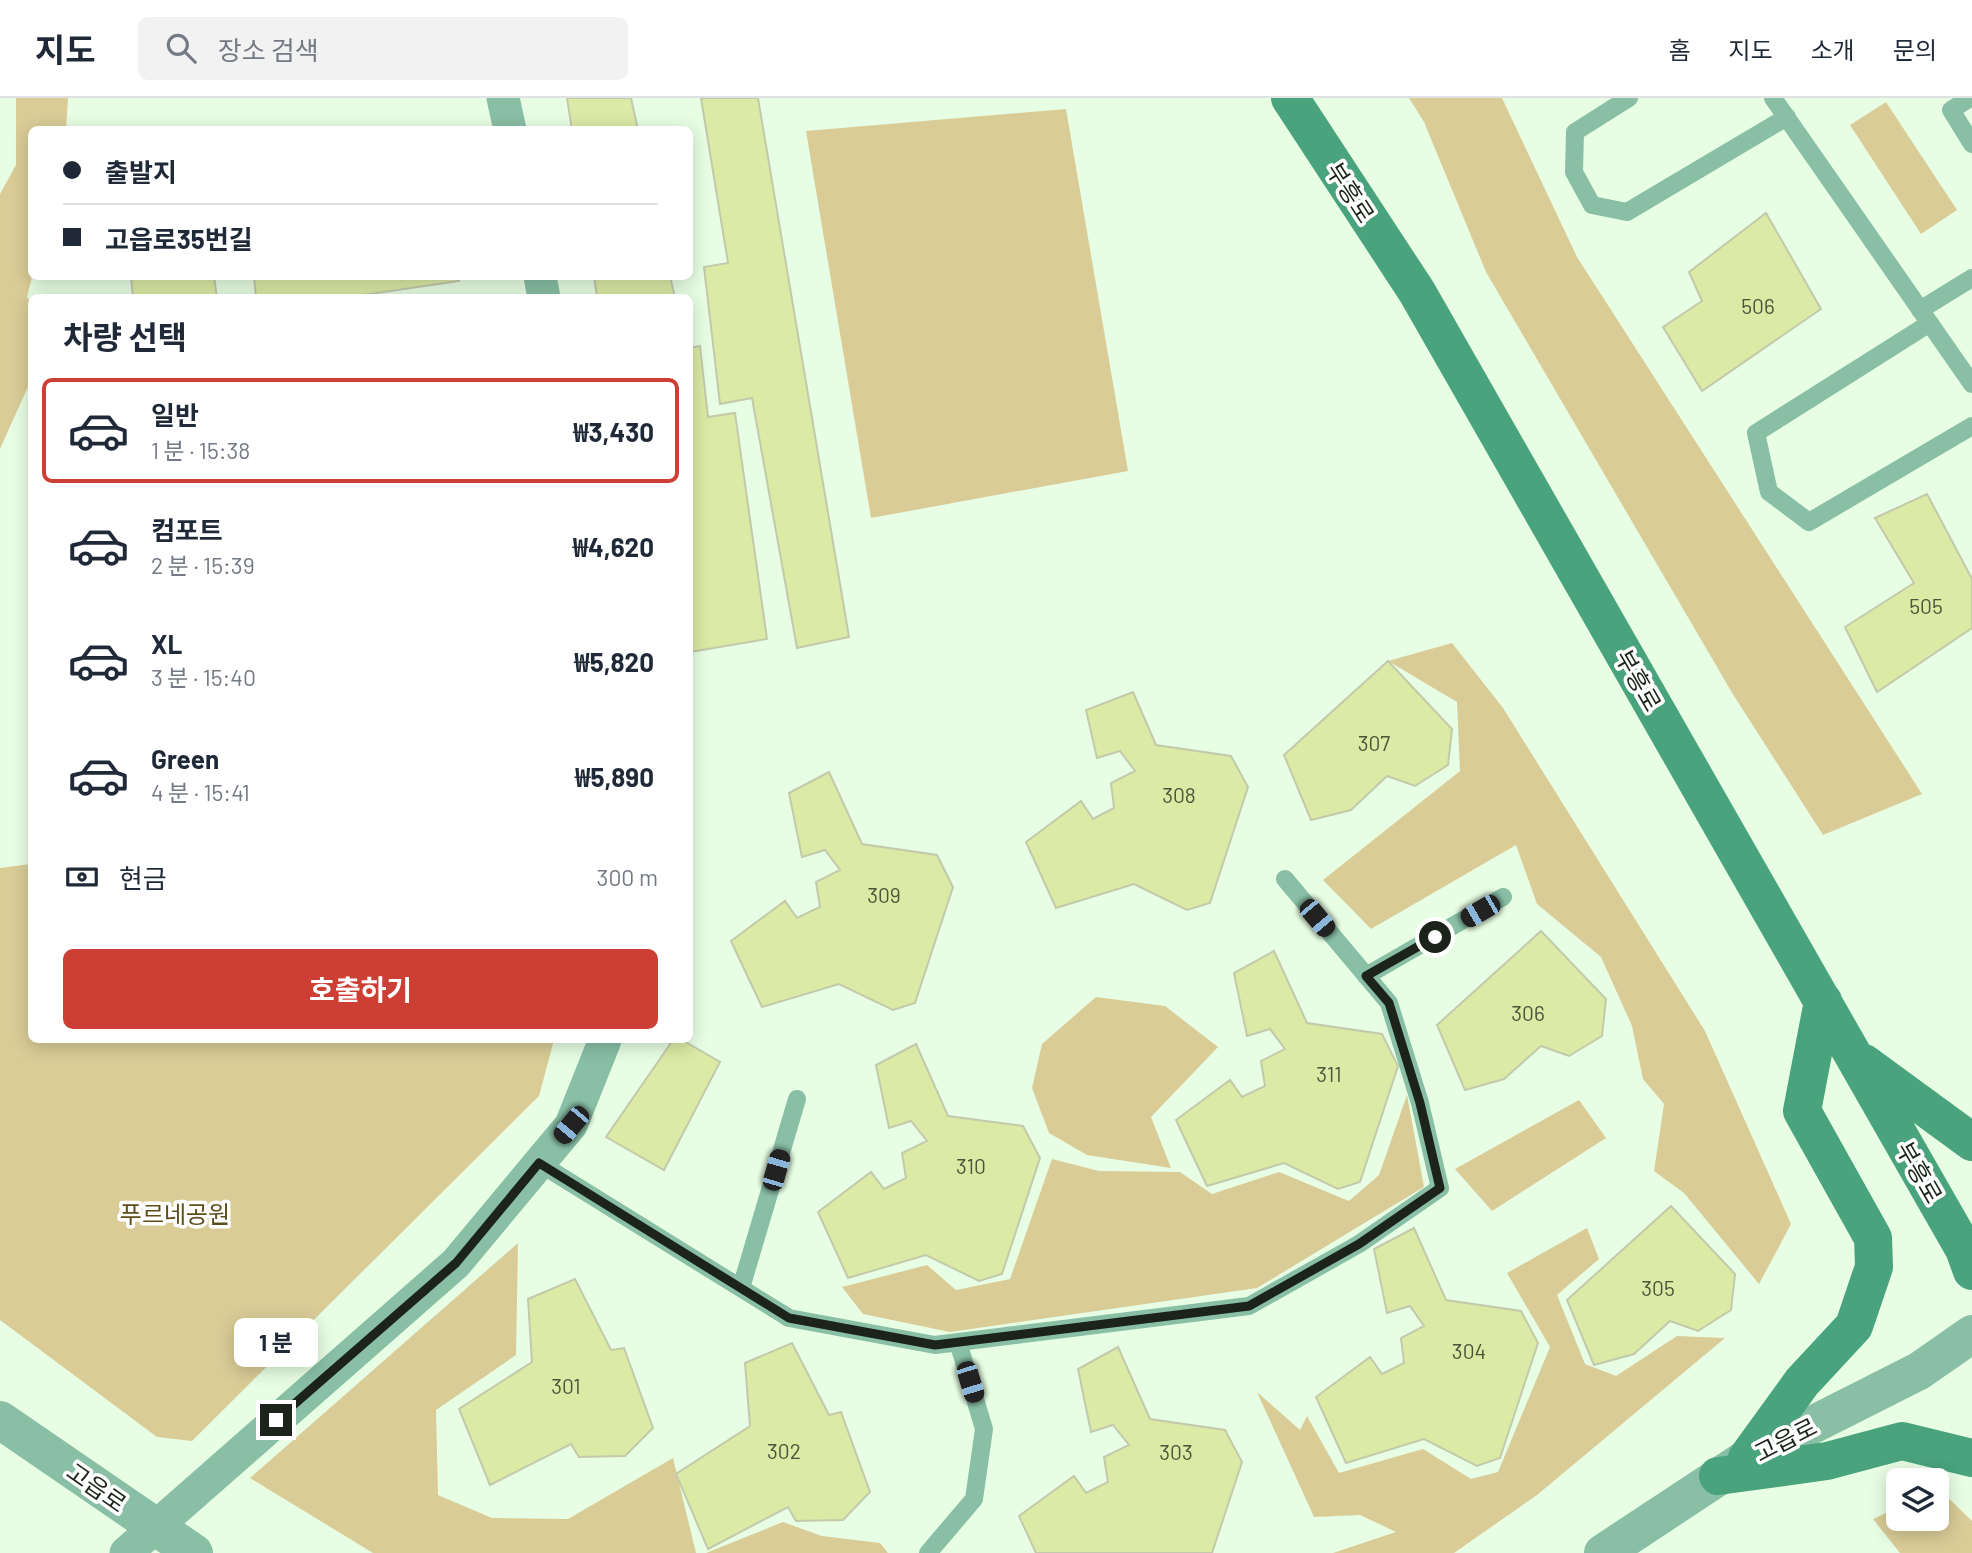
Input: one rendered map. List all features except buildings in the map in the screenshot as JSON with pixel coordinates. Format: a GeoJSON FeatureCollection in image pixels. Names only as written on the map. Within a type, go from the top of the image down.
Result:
{"type":"FeatureCollection","features":[{"type":"Feature","properties":{"kind":"main road","name":"부흥로"},"geometry":{"type":"LineString","coordinates":[[1290,98],[1417,292],[1964,1249],[1972,1271]]}},
{"type":"Feature","properties":{"kind":"main road"},"geometry":{"type":"LineString","coordinates":[[1732,1467],[1802,1382],[1854,1326],[1874,1268],[1873,1238],[1802,1111],[1823,1001]]}},
{"type":"Feature","properties":{"kind":"main road"},"geometry":{"type":"LineString","coordinates":[[1854,1056],[1972,1142]]}},
{"type":"Feature","properties":{"kind":"main road"},"geometry":{"type":"LineString","coordinates":[[1732,1467],[1827,1461],[1902,1441],[1972,1458]]}},
{"type":"Feature","properties":{"kind":"street"},"geometry":{"type":"LineString","coordinates":[[503,98],[509,126]]}},
{"type":"Feature","properties":{"kind":"street"},"geometry":{"type":"LineString","coordinates":[[126,1553],[456,1263],[571,1125],[604,1043]]}},
{"type":"Feature","properties":{"kind":"street","name":"고읍로"},"geometry":{"type":"LineString","coordinates":[[1603,1553],[1732,1467],[1919,1371],[1972,1334]]}},
{"type":"Feature","properties":{"kind":"street","name":"고읍로"},"geometry":{"type":"LineString","coordinates":[[0,1420],[194,1553]]}},
{"type":"Feature","properties":{"kind":"lane"},"geometry":{"type":"LineString","coordinates":[[1629,98],[1575,132],[1574,159],[1574,172],[1592,205],[1627,212],[1787,117]]}},
{"type":"Feature","properties":{"kind":"lane"},"geometry":{"type":"LineString","coordinates":[[1773,98],[1972,384]]}},
{"type":"Feature","properties":{"kind":"lane"},"geometry":{"type":"LineString","coordinates":[[1970,98],[1951,110],[1972,144]]}},
{"type":"Feature","properties":{"kind":"lane"},"geometry":{"type":"LineString","coordinates":[[1972,278],[1925,317],[1756,433],[1769,492],[1809,522],[1972,426]]}},
{"type":"Feature","properties":{"kind":"lane"},"geometry":{"type":"LineString","coordinates":[[539,1163],[789,1318],[935,1345],[1249,1306],[1359,1244],[1440,1188],[1420,1103],[1389,1003],[1285,880]]}},
{"type":"Feature","properties":{"kind":"lane"},"geometry":{"type":"LineString","coordinates":[[1366,976],[1503,897]]}},
{"type":"Feature","properties":{"kind":"lane"},"geometry":{"type":"LineString","coordinates":[[741,1288],[797,1098]]}},
{"type":"Feature","properties":{"kind":"lane"},"geometry":{"type":"LineString","coordinates":[[928,1553],[974,1499],[983,1441],[984,1429],[958,1342]]}},
{"type":"Feature","properties":{"kind":"green space"},"geometry":{"type":"Polygon","coordinates":[[[16,98],[68,98],[66,126],[28,126],[28,280],[31,280],[27,297],[28,387],[0,449],[0,194],[16,165],[16,98]]]}},
{"type":"Feature","properties":{"kind":"green space"},"geometry":{"type":"Polygon","coordinates":[[[1409,98],[1502,98],[1577,257],[1922,794],[1823,835],[1734,696],[1486,272],[1424,122],[1409,98]]]}},
{"type":"Feature","properties":{"kind":"green space"},"geometry":{"type":"Polygon","coordinates":[[[1886,102],[1957,210],[1921,234],[1850,125],[1886,102]]]}},
{"type":"Feature","properties":{"kind":"green space"},"geometry":{"type":"Polygon","coordinates":[[[1066,109],[1128,471],[871,518],[806,131],[1066,109]]]}},
{"type":"Feature","properties":{"kind":"green space"},"geometry":{"type":"Polygon","coordinates":[[[1452,643],[1503,708],[1705,1031],[1791,1224],[1759,1284],[1684,1193],[1654,1171],[1664,1104],[1643,1079],[1632,1026],[1601,957],[1537,904],[1516,845],[1371,929],[1323,880],[1460,771],[1457,702],[1388,661],[1452,643]]]}},
{"type":"Feature","properties":{"kind":"green space","name":"푸르네공원"},"geometry":{"type":"Polygon","coordinates":[[[28,864],[28,1043],[553,1043],[539,1096],[192,1441],[157,1437],[0,1320],[0,868],[28,864]]]}},
{"type":"Feature","properties":{"kind":"green space"},"geometry":{"type":"Polygon","coordinates":[[[1096,997],[1165,1006],[1218,1047],[1151,1117],[1171,1168],[1087,1155],[1049,1133],[1032,1088],[1042,1044],[1096,997]]]}},
{"type":"Feature","properties":{"kind":"green space"},"geometry":{"type":"Polygon","coordinates":[[[1407,1095],[1424,1187],[1257,1288],[950,1332],[863,1314],[842,1287],[927,1265],[956,1290],[1010,1279],[1052,1159],[1099,1171],[1180,1172],[1212,1194],[1279,1172],[1349,1201],[1379,1175],[1407,1095]]]}},
{"type":"Feature","properties":{"kind":"green space"},"geometry":{"type":"Polygon","coordinates":[[[1579,1100],[1606,1138],[1492,1211],[1455,1169],[1579,1100]]]}},
{"type":"Feature","properties":{"kind":"green space"},"geometry":{"type":"Polygon","coordinates":[[[1587,1228],[1599,1259],[1557,1295],[1585,1364],[1616,1376],[1677,1336],[1725,1338],[1537,1495],[1454,1553],[1333,1553],[1396,1532],[1360,1515],[1314,1517],[1257,1392],[1300,1430],[1307,1416],[1339,1473],[1423,1449],[1471,1479],[1498,1472],[1550,1347],[1507,1273],[1587,1228]]]}},
{"type":"Feature","properties":{"kind":"green space"},"geometry":{"type":"Polygon","coordinates":[[[518,1243],[516,1355],[436,1410],[438,1495],[492,1518],[568,1519],[673,1458],[696,1553],[373,1553],[250,1478],[518,1243]]]}},
{"type":"Feature","properties":{"kind":"green space"},"geometry":{"type":"Polygon","coordinates":[[[1949,1499],[1972,1521],[1972,1553],[1900,1553],[1873,1519],[1886,1513],[1886,1531],[1949,1531],[1949,1499]]]}},
{"type":"Feature","properties":{"kind":"green space"},"geometry":{"type":"Polygon","coordinates":[[[783,1522],[822,1536],[880,1543],[888,1553],[706,1553],[783,1522]]]}},
{"type":"Feature","properties":{"kind":"route"},"geometry":{"type":"LineString","coordinates":[[276,1420],[456,1263],[539,1163],[789,1318],[935,1345],[1249,1306],[1359,1244],[1440,1188],[1420,1103],[1389,1003],[1366,976],[1435,937]]}}]}
